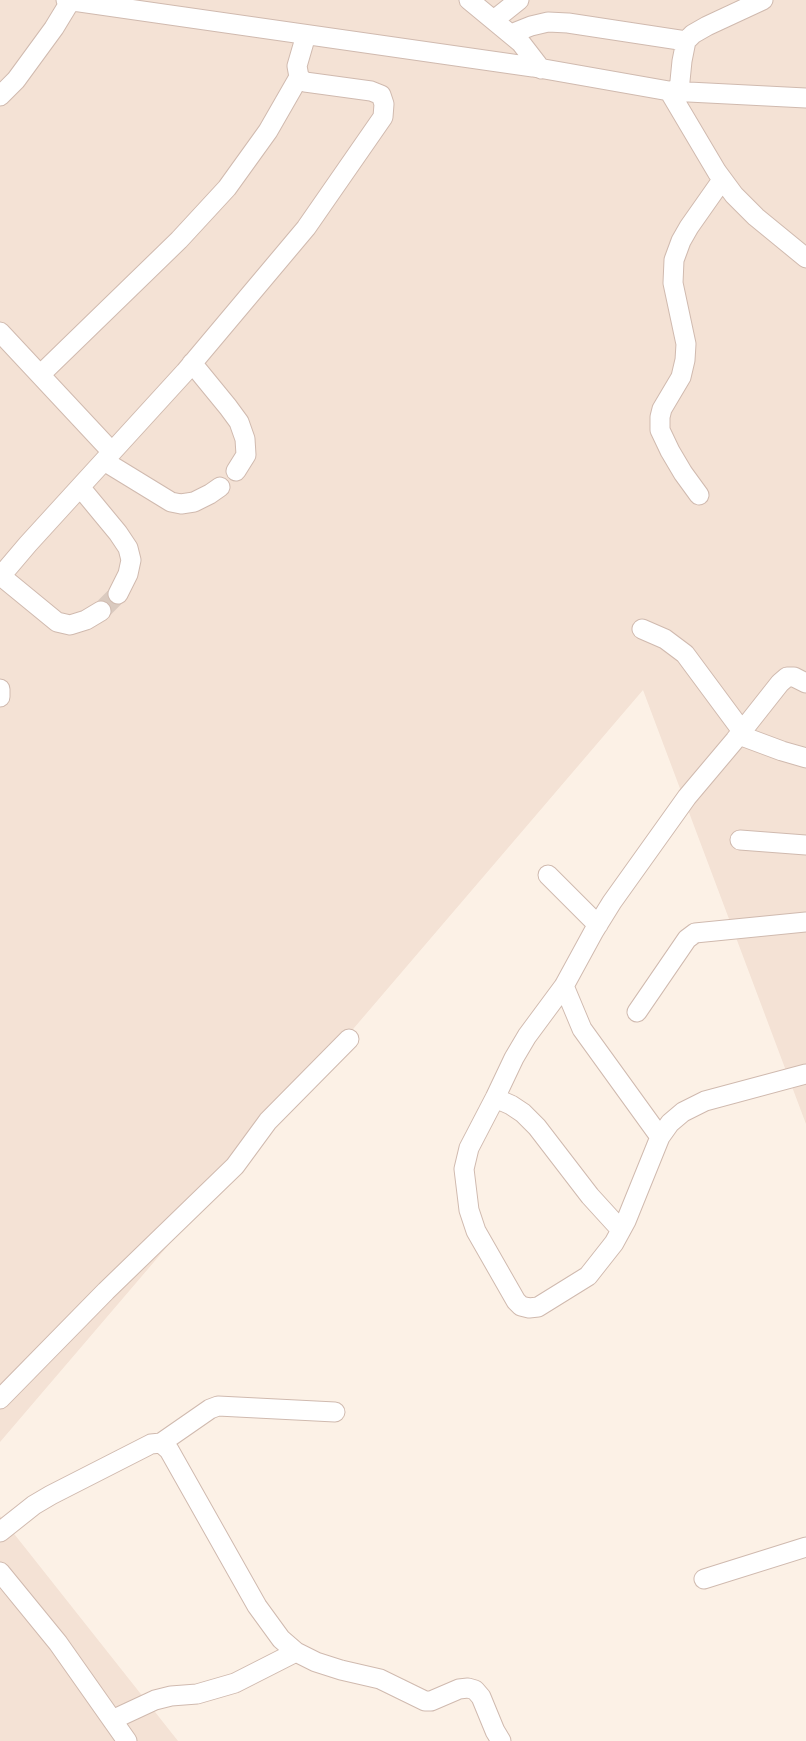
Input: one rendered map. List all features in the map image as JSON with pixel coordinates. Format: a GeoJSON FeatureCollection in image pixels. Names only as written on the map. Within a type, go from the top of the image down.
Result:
{"type":"FeatureCollection","features":[{"type":"Feature","properties":{"kind":"street"},"geometry":{"type":"LineString","coordinates":[[0,96],[16,80],[46,40],[69,0],[541,69],[674,91],[806,98]]}},
{"type":"Feature","properties":{"kind":"street"},"geometry":{"type":"LineString","coordinates":[[469,0],[521,43],[541,69]]}},
{"type":"Feature","properties":{"kind":"street"},"geometry":{"type":"LineString","coordinates":[[494,20],[519,0]]}},
{"type":"Feature","properties":{"kind":"street"},"geometry":{"type":"LineString","coordinates":[[763,0],[706,26],[693,34],[686,41],[674,91],[722,180],[734,195],[756,217],[806,258]]}},
{"type":"Feature","properties":{"kind":"street"},"geometry":{"type":"LineString","coordinates":[[511,34],[531,26],[548,22],[568,23],[686,41]]}},
{"type":"Feature","properties":{"kind":"street"},"geometry":{"type":"LineString","coordinates":[[40,375],[178,240],[227,188],[268,131],[298,77],[297,66],[306,35]]}},
{"type":"Feature","properties":{"kind":"street"},"geometry":{"type":"LineString","coordinates":[[101,611],[86,620],[70,625],[57,622],[0,577],[192,363],[306,228],[383,117],[384,104],[380,95],[371,91],[305,82],[298,77]]}},
{"type":"Feature","properties":{"kind":"street"},"geometry":{"type":"LineString","coordinates":[[699,495],[683,473],[670,451],[660,430],[660,417],[662,409],[681,377],[685,360],[686,344],[673,283],[674,260],[681,241],[689,227],[722,180]]}},
{"type":"Feature","properties":{"kind":"street"},"geometry":{"type":"LineString","coordinates":[[0,332],[40,375],[108,457],[171,502],[181,504],[194,502],[220,487]]}},
{"type":"Feature","properties":{"kind":"street"},"geometry":{"type":"LineString","coordinates":[[192,363],[228,407],[241,428],[245,438],[246,455],[236,471]]}},
{"type":"Feature","properties":{"kind":"street"},"geometry":{"type":"LineString","coordinates":[[80,488],[118,533],[128,548],[131,560],[128,574],[118,594]]}},
{"type":"Feature","properties":{"kind":"street"},"geometry":{"type":"LineString","coordinates":[[642,629],[665,639],[685,654],[741,733],[782,751],[806,758]]}},
{"type":"Feature","properties":{"kind":"street"},"geometry":{"type":"LineString","coordinates":[[806,683],[794,677],[787,677],[783,680],[687,797],[612,902],[564,986],[517,1052],[469,1148],[464,1169],[469,1210],[476,1231],[516,1301],[521,1306],[529,1308],[538,1307],[588,1276],[614,1243],[621,1230],[660,1137],[670,1122],[683,1112],[705,1101],[806,1074]]}},
{"type":"Feature","properties":{"kind":"street"},"geometry":{"type":"LineString","coordinates":[[0,689],[0,697]]}},
{"type":"Feature","properties":{"kind":"street"},"geometry":{"type":"LineString","coordinates":[[740,840],[806,845]]}},
{"type":"Feature","properties":{"kind":"street"},"geometry":{"type":"LineString","coordinates":[[548,875],[598,926]]}},
{"type":"Feature","properties":{"kind":"street"},"geometry":{"type":"LineString","coordinates":[[637,1012],[687,938],[695,933],[806,922]]}},
{"type":"Feature","properties":{"kind":"street"},"geometry":{"type":"LineString","coordinates":[[564,986],[582,1029],[660,1137]]}},
{"type":"Feature","properties":{"kind":"street"},"geometry":{"type":"LineString","coordinates":[[0,1398],[106,1291],[235,1166],[268,1122],[349,1039]]}},
{"type":"Feature","properties":{"kind":"street"},"geometry":{"type":"LineString","coordinates":[[495,1098],[517,1109],[537,1127],[590,1196],[621,1230]]}},
{"type":"Feature","properties":{"kind":"street"},"geometry":{"type":"LineString","coordinates":[[0,1532],[34,1505],[151,1444],[161,1443],[210,1408],[218,1406],[335,1412]]}},
{"type":"Feature","properties":{"kind":"street"},"geometry":{"type":"LineString","coordinates":[[161,1443],[168,1450],[257,1606],[281,1639],[296,1652],[316,1662],[341,1670],[380,1679],[425,1701],[431,1701],[459,1689],[468,1688],[476,1690],[481,1697],[495,1732],[501,1741]]}},
{"type":"Feature","properties":{"kind":"street"},"geometry":{"type":"LineString","coordinates":[[704,1579],[806,1548]]}},
{"type":"Feature","properties":{"kind":"street"},"geometry":{"type":"LineString","coordinates":[[0,1572],[58,1643],[127,1741]]}},
{"type":"Feature","properties":{"kind":"street"},"geometry":{"type":"LineString","coordinates":[[112,1720],[155,1700],[171,1696],[197,1694],[235,1683],[296,1652]]}},
{"type":"Feature","properties":{"kind":"shaded area"},"geometry":{"type":"Polygon","coordinates":[[[0,0],[806,0],[806,1124],[643,690],[0,1442],[0,0]]]}},
{"type":"Feature","properties":{"kind":"shaded area"},"geometry":{"type":"Polygon","coordinates":[[[0,1516],[178,1741],[0,1741],[0,1516]]]}},
{"type":"Feature","properties":{"kind":"tunnel"},"geometry":{"type":"LineString","coordinates":[[101,611],[118,594]]}}]}
